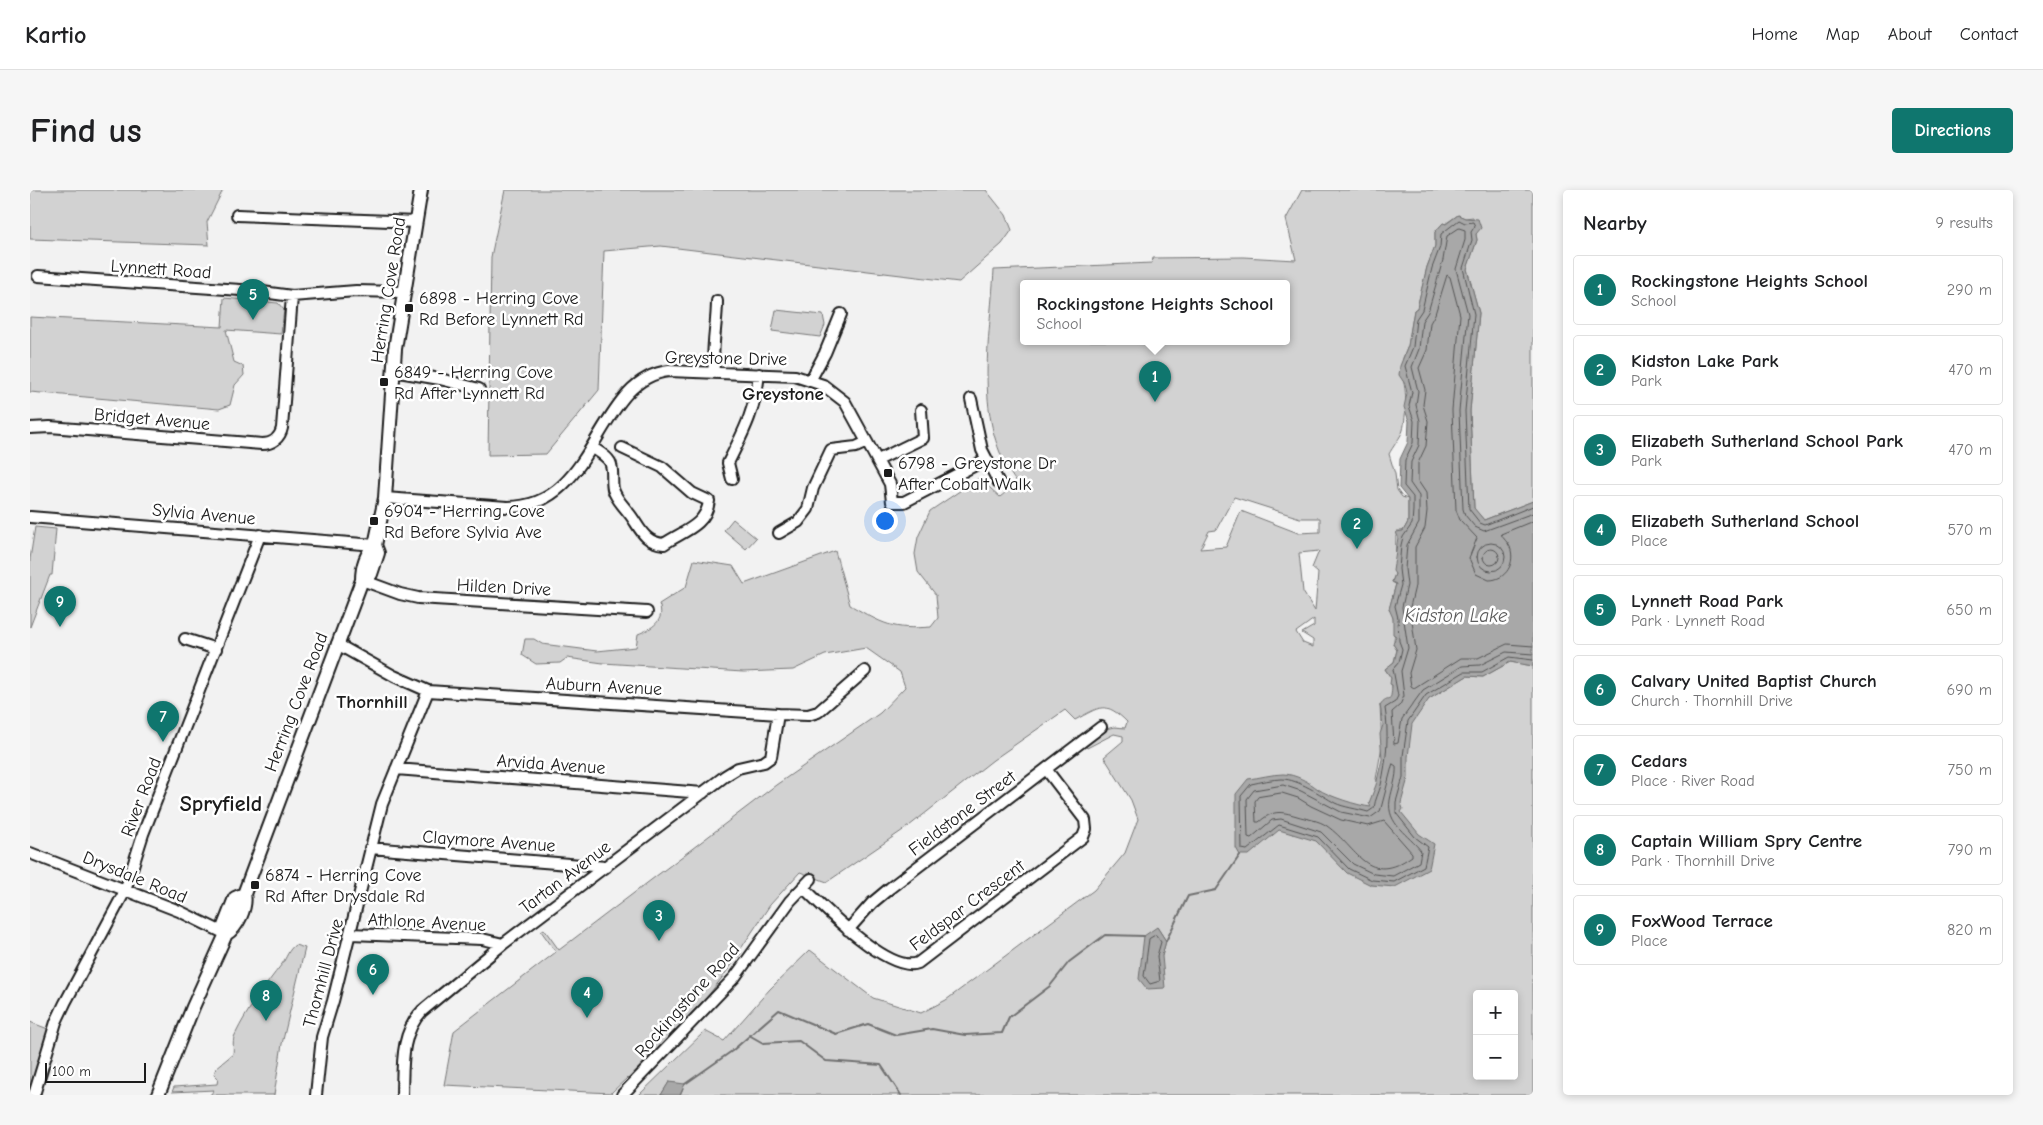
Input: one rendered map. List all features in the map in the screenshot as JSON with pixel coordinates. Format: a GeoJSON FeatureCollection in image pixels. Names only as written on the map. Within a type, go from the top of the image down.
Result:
{"type":"FeatureCollection","features":[{"type":"Feature","properties":{"kind":"main road","name":"Herring Cove Road"},"geometry":{"type":"LineString","coordinates":[[158,1095],[192,1007],[226,934],[224,926],[235,898],[244,894],[362,580],[371,574],[378,553],[375,545],[385,498],[393,372],[402,292],[421,190]]}},
{"type":"Feature","properties":{"kind":"street"},"geometry":{"type":"LineString","coordinates":[[237,215],[416,222]]}},
{"type":"Feature","properties":{"kind":"street","name":"Lynnett Road"},"geometry":{"type":"LineString","coordinates":[[38,276],[256,291],[292,296],[356,291],[402,292]]}},
{"type":"Feature","properties":{"kind":"street","name":"Bridget Avenue"},"geometry":{"type":"LineString","coordinates":[[30,428],[50,427],[262,444],[272,442],[279,436],[282,427],[292,296]]}},
{"type":"Feature","properties":{"kind":"street"},"geometry":{"type":"LineString","coordinates":[[714,371],[713,348],[718,315],[717,302]]}},
{"type":"Feature","properties":{"kind":"street"},"geometry":{"type":"LineString","coordinates":[[810,381],[825,353],[841,314]]}},
{"type":"Feature","properties":{"kind":"street","name":"Greystone Drive"},"geometry":{"type":"LineString","coordinates":[[385,498],[507,507],[530,504],[546,498],[562,486],[592,447],[626,395],[643,378],[668,371],[714,371],[795,376],[823,385],[845,402],[890,484],[892,502],[898,504],[985,460]]}},
{"type":"Feature","properties":{"kind":"street"},"geometry":{"type":"LineString","coordinates":[[393,372],[440,379],[478,389]]}},
{"type":"Feature","properties":{"kind":"street"},"geometry":{"type":"LineString","coordinates":[[732,479],[728,463],[750,420],[756,398],[758,374]]}},
{"type":"Feature","properties":{"kind":"street"},"geometry":{"type":"LineString","coordinates":[[971,399],[977,434],[985,460],[999,484]]}},
{"type":"Feature","properties":{"kind":"street"},"geometry":{"type":"LineString","coordinates":[[878,460],[923,438],[920,410]]}},
{"type":"Feature","properties":{"kind":"street"},"geometry":{"type":"LineString","coordinates":[[779,533],[798,522],[808,509],[813,488],[831,450],[856,447],[867,442]]}},
{"type":"Feature","properties":{"kind":"street"},"geometry":{"type":"LineString","coordinates":[[592,447],[609,461],[612,468],[612,486],[617,498],[630,515],[638,530],[652,541],[664,544],[706,516],[709,501],[692,493],[662,467],[622,448]]}},
{"type":"Feature","properties":{"kind":"street","name":"Sylvia Avenue"},"geometry":{"type":"LineString","coordinates":[[30,517],[260,534],[375,545]]}},
{"type":"Feature","properties":{"kind":"street","name":"River Road"},"geometry":{"type":"LineString","coordinates":[[34,1095],[56,1022],[125,891],[143,834],[260,534]]}},
{"type":"Feature","properties":{"kind":"street","name":"Hilden Drive"},"geometry":{"type":"LineString","coordinates":[[362,580],[418,598],[647,612]]}},
{"type":"Feature","properties":{"kind":"street"},"geometry":{"type":"LineString","coordinates":[[185,639],[216,649]]}},
{"type":"Feature","properties":{"kind":"street","name":"Auburn Avenue"},"geometry":{"type":"LineString","coordinates":[[337,644],[394,676],[428,691],[778,714],[808,715],[818,712],[865,671]]}},
{"type":"Feature","properties":{"kind":"street","name":"Thornhill Drive"},"geometry":{"type":"LineString","coordinates":[[316,1095],[323,1033],[382,804],[428,691]]}},
{"type":"Feature","properties":{"kind":"street","name":"Tartan Avenue"},"geometry":{"type":"LineString","coordinates":[[402,1095],[405,1041],[415,1019],[502,944],[703,793],[738,768],[764,762],[770,758],[773,754],[778,714]]}},
{"type":"Feature","properties":{"kind":"street","name":"Fieldstone Street"},"geometry":{"type":"LineString","coordinates":[[848,930],[866,909],[890,888],[1101,727]]}},
{"type":"Feature","properties":{"kind":"street","name":"Arvida Avenue"},"geometry":{"type":"LineString","coordinates":[[396,769],[703,793]]}},
{"type":"Feature","properties":{"kind":"street","name":"Feldspar Crescent"},"geometry":{"type":"LineString","coordinates":[[803,887],[848,930],[899,964],[908,966],[918,963],[1080,840],[1086,832],[1085,820],[1046,769]]}},
{"type":"Feature","properties":{"kind":"street","name":"Claymore Avenue"},"geometry":{"type":"LineString","coordinates":[[370,848],[606,867]]}},
{"type":"Feature","properties":{"kind":"street","name":"Drysdale Road"},"geometry":{"type":"LineString","coordinates":[[30,853],[179,911],[226,934]]}},
{"type":"Feature","properties":{"kind":"street","name":"Rockingstone Road"},"geometry":{"type":"LineString","coordinates":[[622,1095],[735,977],[790,901],[811,879]]}},
{"type":"Feature","properties":{"kind":"street","name":"Athlone Avenue"},"geometry":{"type":"LineString","coordinates":[[350,934],[482,939],[502,944]]}},
{"type":"Feature","properties":{"kind":"shaded area"},"geometry":{"type":"Polygon","coordinates":[[[30,190],[223,190],[207,222],[209,245],[30,239],[30,190]]]}},
{"type":"Feature","properties":{"kind":"shaded area"},"geometry":{"type":"Polygon","coordinates":[[[505,190],[986,190],[1006,215],[1012,230],[1002,244],[959,282],[661,246],[604,251],[599,390],[546,454],[488,455],[491,257],[505,190]]]}},
{"type":"Feature","properties":{"kind":"shaded area"},"geometry":{"type":"Polygon","coordinates":[[[1302,190],[1533,190],[1533,501],[1484,520],[1474,509],[1470,411],[1479,313],[1467,269],[1477,240],[1473,217],[1465,218],[1458,215],[1445,224],[1443,223],[1435,232],[1435,246],[1427,267],[1417,308],[1414,310],[1408,346],[1403,358],[1400,375],[1403,379],[1405,392],[1403,430],[1389,454],[1395,474],[1397,490],[1402,497],[1408,499],[1408,522],[1403,531],[1397,531],[1396,533],[1395,574],[1392,582],[1396,584],[1389,610],[1392,613],[1394,624],[1393,644],[1397,650],[1394,662],[1385,669],[1391,678],[1393,694],[1392,698],[1380,705],[1382,746],[1376,779],[1399,815],[1402,726],[1429,699],[1467,676],[1483,677],[1510,662],[1533,666],[1533,1095],[680,1095],[684,1085],[669,1082],[661,1095],[639,1095],[705,1031],[724,1041],[770,989],[810,950],[873,998],[921,1013],[946,1000],[1094,890],[1125,853],[1138,819],[1131,800],[1104,757],[1123,741],[1123,736],[1114,734],[1087,748],[1077,736],[1114,727],[1125,728],[1127,722],[1107,708],[1097,709],[1075,720],[1065,710],[993,760],[909,826],[827,882],[800,872],[770,905],[740,950],[742,952],[707,997],[628,1079],[611,1093],[444,1085],[454,1031],[556,952],[541,931],[544,929],[559,950],[776,785],[880,713],[905,687],[900,672],[866,648],[825,655],[793,670],[743,672],[603,663],[567,658],[560,663],[536,664],[522,655],[525,639],[534,639],[542,644],[597,651],[636,647],[638,634],[648,630],[659,620],[661,610],[659,604],[686,587],[694,560],[733,566],[744,584],[835,551],[850,605],[888,624],[907,628],[931,627],[938,618],[936,595],[918,572],[915,554],[918,537],[930,511],[979,478],[1000,497],[1017,483],[1003,459],[994,434],[989,408],[987,380],[994,270],[1152,263],[1153,258],[1243,257],[1296,260],[1286,219],[1302,190]],[[1234,497],[1216,530],[1209,531],[1200,549],[1226,547],[1241,511],[1298,533],[1320,532],[1320,518],[1300,518],[1234,497]],[[1319,551],[1299,553],[1303,592],[1315,611],[1318,573],[1312,568],[1319,551]],[[1314,619],[1296,632],[1303,643],[1313,647],[1313,640],[1302,633],[1314,626],[1314,619]],[[1157,927],[1162,956],[1166,941],[1157,927]]]}},
{"type":"Feature","properties":{"kind":"shaded area"},"geometry":{"type":"Polygon","coordinates":[[[224,298],[278,303],[284,310],[281,334],[226,330],[234,362],[243,366],[244,375],[235,385],[230,405],[219,409],[30,392],[30,317],[222,327],[224,298]]]}},
{"type":"Feature","properties":{"kind":"shaded area"},"geometry":{"type":"Polygon","coordinates":[[[776,310],[823,315],[825,325],[820,337],[772,331],[776,310]]]}},
{"type":"Feature","properties":{"kind":"shaded area"},"geometry":{"type":"Polygon","coordinates":[[[733,519],[756,538],[746,549],[724,530],[733,519]]]}},
{"type":"Feature","properties":{"kind":"shaded area"},"geometry":{"type":"Polygon","coordinates":[[[35,527],[56,529],[52,575],[50,575],[30,627],[30,559],[35,527]]]}},
{"type":"Feature","properties":{"kind":"shaded area"},"geometry":{"type":"Polygon","coordinates":[[[295,945],[305,948],[282,1044],[274,1095],[210,1095],[214,1090],[172,1092],[174,1087],[217,1084],[218,1078],[214,1074],[216,1068],[233,1054],[235,1035],[245,1017],[295,945]]]}},
{"type":"Feature","properties":{"kind":"shaded area"},"geometry":{"type":"Polygon","coordinates":[[[30,1022],[48,1029],[30,1095],[30,1022]]]}},
{"type":"Feature","properties":{"kind":"water","name":"Kidston Lake"},"geometry":{"type":"Polygon","coordinates":[[[1458,215],[1465,218],[1478,219],[1481,228],[1476,234],[1477,240],[1467,269],[1479,313],[1470,411],[1474,508],[1484,520],[1533,501],[1533,666],[1510,662],[1483,677],[1467,676],[1429,699],[1412,724],[1408,757],[1408,778],[1401,803],[1403,809],[1401,812],[1419,834],[1434,844],[1429,869],[1395,887],[1371,885],[1347,873],[1316,841],[1279,830],[1249,855],[1240,855],[1236,848],[1236,794],[1248,779],[1288,774],[1306,781],[1329,795],[1371,807],[1369,803],[1376,785],[1382,759],[1380,734],[1383,725],[1380,705],[1383,701],[1390,698],[1392,692],[1391,678],[1385,669],[1394,662],[1397,650],[1393,644],[1396,636],[1393,634],[1393,618],[1389,609],[1396,584],[1392,582],[1395,574],[1393,571],[1398,537],[1396,532],[1403,531],[1408,522],[1408,499],[1399,488],[1400,459],[1408,442],[1409,421],[1404,407],[1407,393],[1405,384],[1399,375],[1400,366],[1408,346],[1414,310],[1417,308],[1427,267],[1435,246],[1435,232],[1443,223],[1446,224],[1458,215]]]}},
{"type":"Feature","properties":{"kind":"water"},"geometry":{"type":"Polygon","coordinates":[[[1157,927],[1166,941],[1162,956],[1165,988],[1147,989],[1139,979],[1144,936],[1157,927]]]}},
{"type":"Feature","properties":{"kind":"water"},"geometry":{"type":"Polygon","coordinates":[[[669,1082],[685,1084],[680,1095],[661,1095],[669,1082]]]}},
{"type":"Feature","properties":{"kind":"waterway"},"geometry":{"type":"LineString","coordinates":[[1166,941],[1188,896],[1216,890],[1240,855]]}},
{"type":"Feature","properties":{"kind":"waterway"},"geometry":{"type":"LineString","coordinates":[[685,1084],[732,1051],[779,1010],[836,1034],[868,1024],[896,1035],[932,1029],[965,1035],[1002,1033],[1009,1017],[1050,986],[1069,962],[1105,935],[1144,936]]}},
{"type":"Feature","properties":{"kind":"waterway"},"geometry":{"type":"LineString","coordinates":[[749,1035],[763,1043],[799,1041],[826,1061],[881,1065],[901,1095]]}},
{"type":"Feature","properties":{"kind":"place","name":"6898 - Herring Cove Rd Before Lynnett Rd"},"geometry":{"type":"Point","coordinates":[409,308]}},
{"type":"Feature","properties":{"kind":"place","name":"Lynnett Road Park"},"geometry":{"type":"Point","coordinates":[253,320]}},
{"type":"Feature","properties":{"kind":"place","name":"6849 - Herring Cove Rd After Lynnett Rd"},"geometry":{"type":"Point","coordinates":[384,382]}},
{"type":"Feature","properties":{"kind":"place","name":"Rockingstone Heights School"},"geometry":{"type":"Point","coordinates":[1155,402]}},
{"type":"Feature","properties":{"kind":"place","name":"6798 - Greystone Dr After Cobalt Walk"},"geometry":{"type":"Point","coordinates":[888,473]}},
{"type":"Feature","properties":{"kind":"place","name":"6904 - Herring Cove Rd Before Sylvia Ave"},"geometry":{"type":"Point","coordinates":[374,521]}},
{"type":"Feature","properties":{"kind":"place","name":"Kidston Lake Park"},"geometry":{"type":"Point","coordinates":[1357,549]}},
{"type":"Feature","properties":{"kind":"place","name":"FoxWood Terrace"},"geometry":{"type":"Point","coordinates":[60,627]}},
{"type":"Feature","properties":{"kind":"place","name":"Cedars"},"geometry":{"type":"Point","coordinates":[163,742]}},
{"type":"Feature","properties":{"kind":"place","name":"6874 - Herring Cove Rd After Drysdale Rd"},"geometry":{"type":"Point","coordinates":[255,885]}},
{"type":"Feature","properties":{"kind":"place","name":"Elizabeth Sutherland School Park"},"geometry":{"type":"Point","coordinates":[659,941]}},
{"type":"Feature","properties":{"kind":"place","name":"Calvary United Baptist Church"},"geometry":{"type":"Point","coordinates":[373,995]}},
{"type":"Feature","properties":{"kind":"place","name":"Elizabeth Sutherland School"},"geometry":{"type":"Point","coordinates":[587,1018]}},
{"type":"Feature","properties":{"kind":"place","name":"Captain William Spry Centre"},"geometry":{"type":"Point","coordinates":[266,1021]}},
{"type":"Feature","properties":{"kind":"district","name":"Greystone"},"geometry":{"type":"Point","coordinates":[783,393]}},
{"type":"Feature","properties":{"kind":"district","name":"Thornhill"},"geometry":{"type":"Point","coordinates":[372,701]}},
{"type":"Feature","properties":{"kind":"district","name":"Spryfield"},"geometry":{"type":"Point","coordinates":[221,803]}}]}
